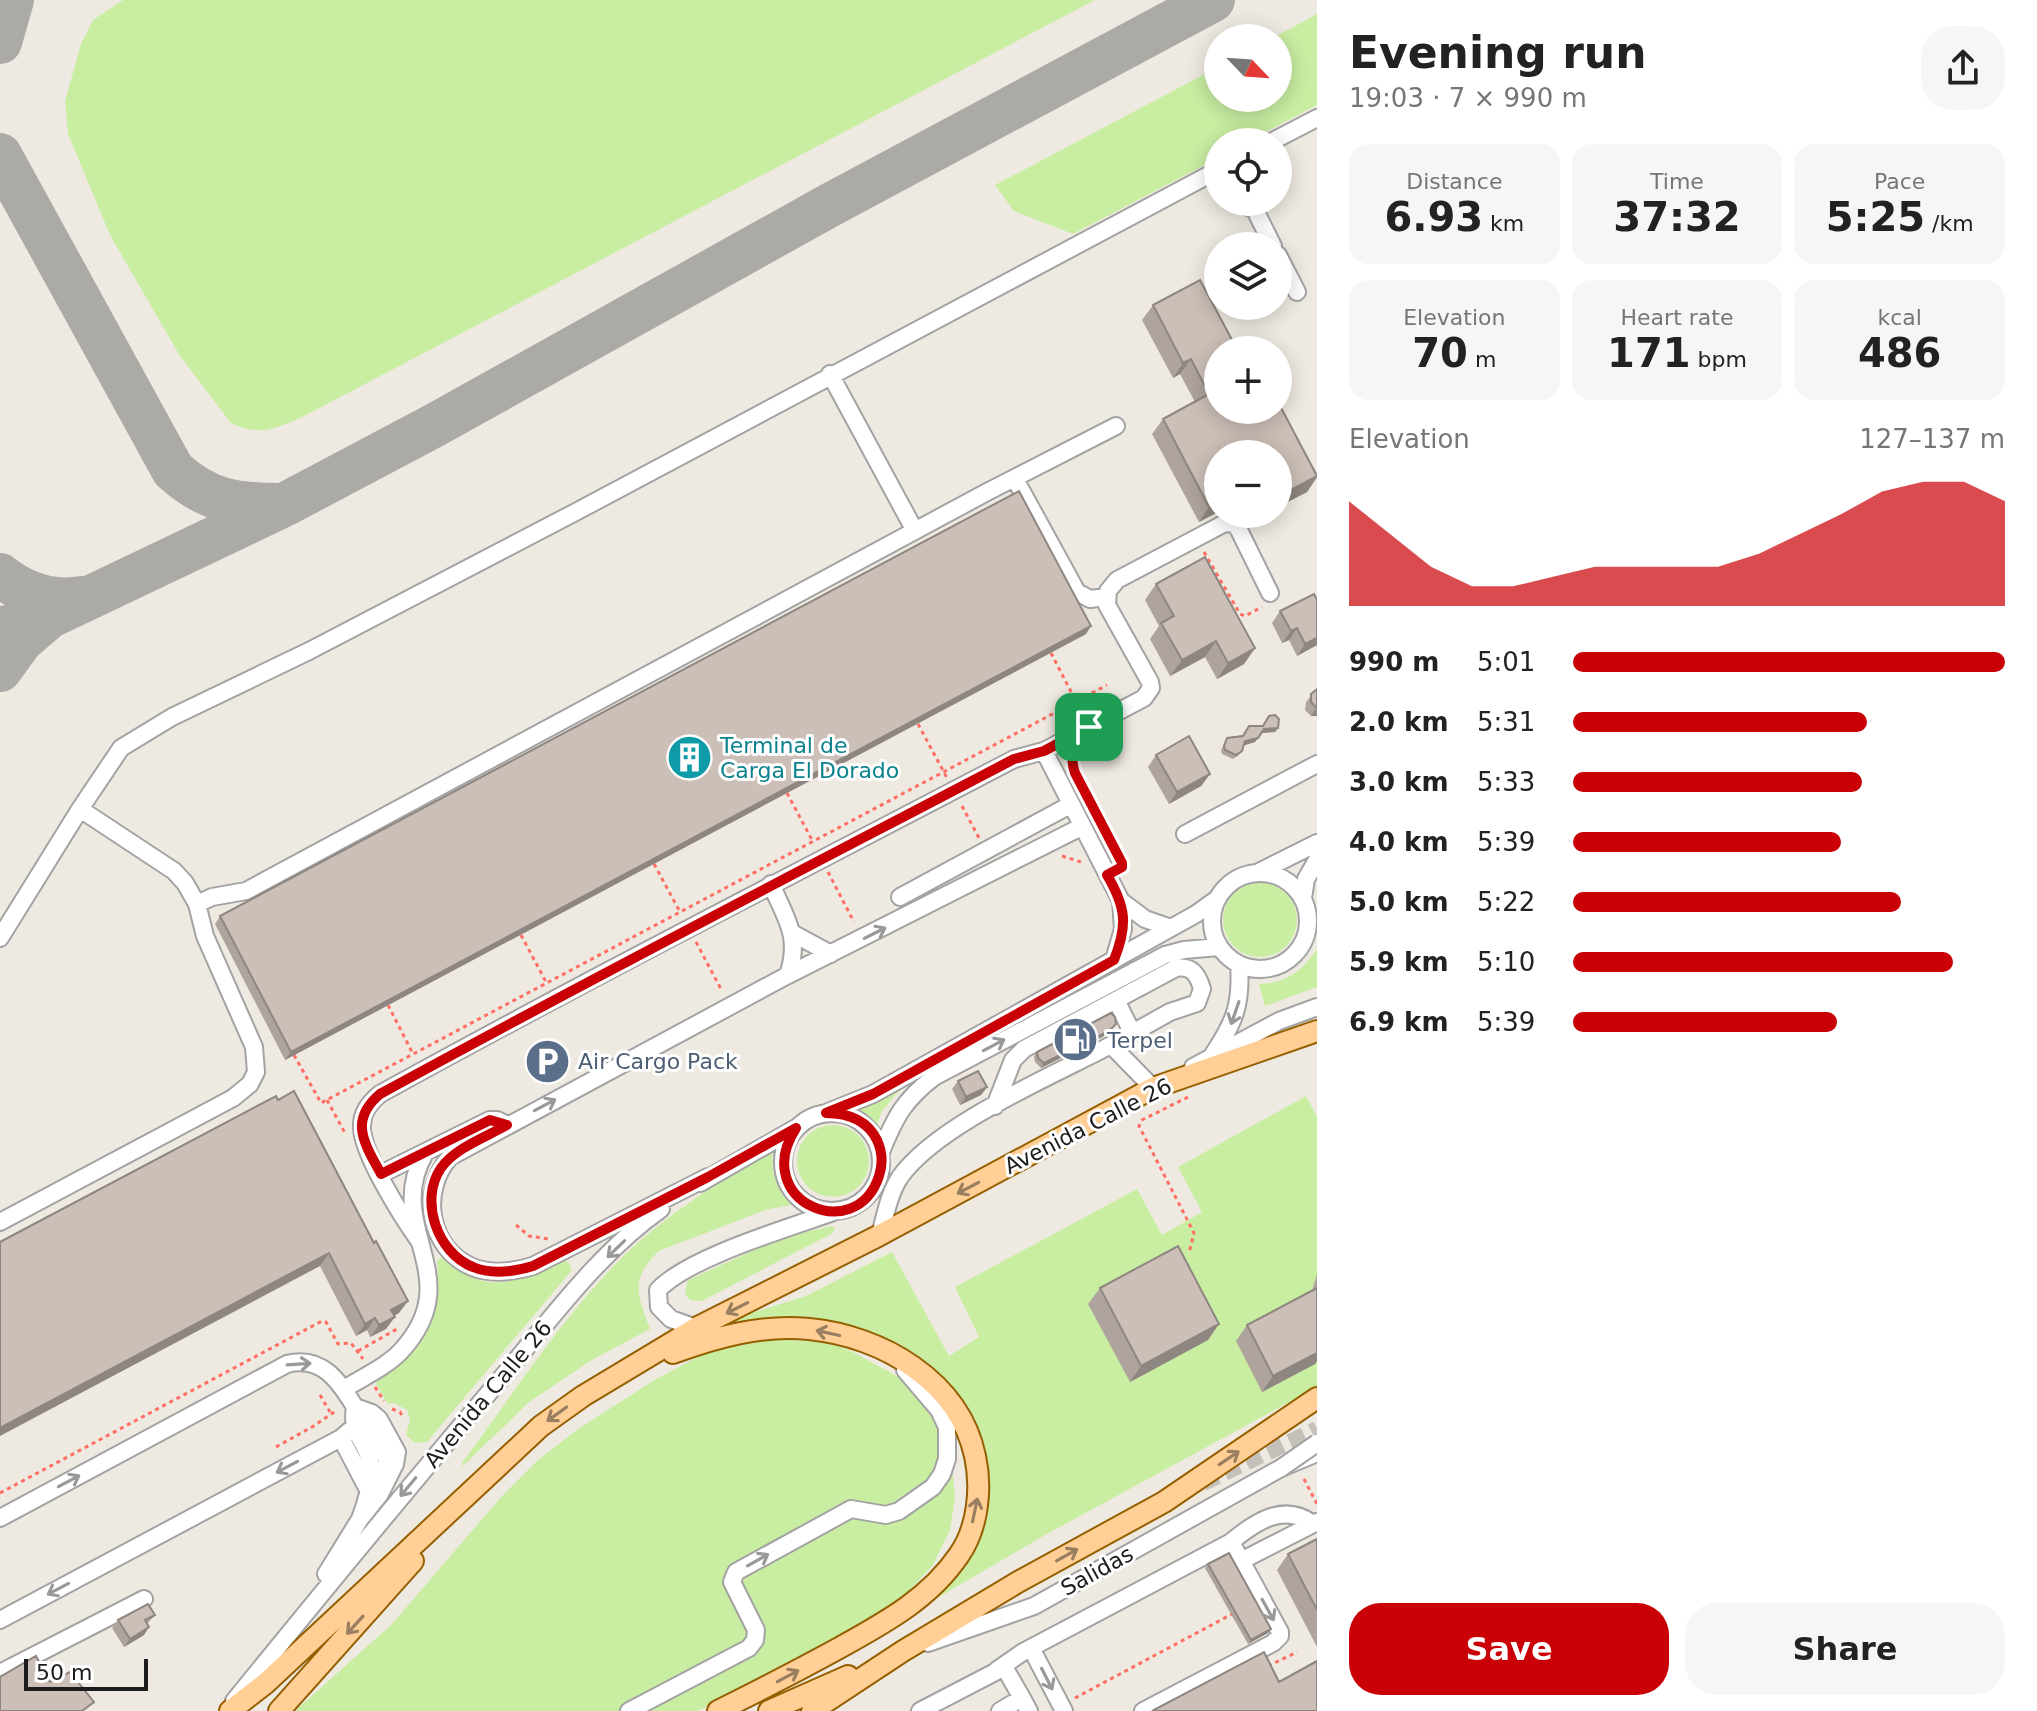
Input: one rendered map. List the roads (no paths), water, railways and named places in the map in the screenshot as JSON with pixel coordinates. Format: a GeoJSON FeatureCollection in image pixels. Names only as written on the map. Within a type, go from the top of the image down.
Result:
{"type":"FeatureCollection","features":[{"type":"Feature","properties":{"kind":"main road","name":"Avenida Calle 26"},"geometry":{"type":"LineString","coordinates":[[228,1711],[266,1683],[557,1413],[620,1373],[696,1328],[880,1235],[1153,1088],[1317,1031]]}},
{"type":"Feature","properties":{"kind":"main road"},"geometry":{"type":"LineString","coordinates":[[620,1373],[711,1340],[774,1330],[809,1329],[888,1351],[932,1381],[948,1397],[971,1436],[979,1492],[973,1522],[962,1551],[946,1573],[897,1616],[718,1711]]}},
{"type":"Feature","properties":{"kind":"main road"},"geometry":{"type":"LineString","coordinates":[[812,1711],[903,1651],[1018,1582],[1164,1502],[1317,1398]]}},
{"type":"Feature","properties":{"kind":"main road","name":"Avenida Calle 26"},"geometry":{"type":"LineString","coordinates":[[279,1711],[501,1463]]}},
{"type":"Feature","properties":{"kind":"main road"},"geometry":{"type":"LineString","coordinates":[[769,1711],[903,1651]]}},
{"type":"Feature","properties":{"kind":"street"},"geometry":{"type":"LineString","coordinates":[[1292,133],[1315,124]]}},
{"type":"Feature","properties":{"kind":"street"},"geometry":{"type":"LineString","coordinates":[[0,938],[121,748],[172,717],[309,651],[570,515],[1204,177]]}},
{"type":"Feature","properties":{"kind":"street"},"geometry":{"type":"LineString","coordinates":[[1292,282],[1297,292]]}},
{"type":"Feature","properties":{"kind":"street"},"geometry":{"type":"LineString","coordinates":[[830,374],[915,531]]}},
{"type":"Feature","properties":{"kind":"street"},"geometry":{"type":"LineString","coordinates":[[197,904],[212,897],[246,891],[1116,426]]}},
{"type":"Feature","properties":{"kind":"street"},"geometry":{"type":"LineString","coordinates":[[1015,479],[1077,592],[1090,599],[1106,597]]}},
{"type":"Feature","properties":{"kind":"street"},"geometry":{"type":"LineString","coordinates":[[420,1242],[402,1217],[363,1138],[362,1120],[372,1101],[380,1094],[771,884],[1014,759],[1044,751],[1144,698],[1151,688],[1110,612],[1106,597],[1117,580],[1225,523],[1234,524],[1269,599]]}},
{"type":"Feature","properties":{"kind":"street"},"geometry":{"type":"LineString","coordinates":[[1044,751],[1120,897],[1145,919],[1171,928]]}},
{"type":"Feature","properties":{"kind":"street"},"geometry":{"type":"LineString","coordinates":[[1185,834],[1317,764]]}},
{"type":"Feature","properties":{"kind":"street"},"geometry":{"type":"LineString","coordinates":[[900,897],[1070,805]]}},
{"type":"Feature","properties":{"kind":"street"},"geometry":{"type":"LineString","coordinates":[[0,1222],[233,1098],[250,1084],[256,1072],[254,1047],[205,936],[197,904],[185,883],[174,871],[80,809]]}},
{"type":"Feature","properties":{"kind":"street"},"geometry":{"type":"LineString","coordinates":[[708,1177],[533,1266],[505,1272],[473,1267],[454,1256],[438,1229],[431,1197],[435,1179],[450,1157],[788,975],[1081,827]]}},
{"type":"Feature","properties":{"kind":"street"},"geometry":{"type":"LineString","coordinates":[[1259,872],[1285,879],[1303,898],[1308,912],[1304,942],[1295,954],[1269,969],[1239,965],[1219,947],[1212,923],[1217,899],[1234,879],[1259,872],[1317,843]]}},
{"type":"Feature","properties":{"kind":"street"},"geometry":{"type":"LineString","coordinates":[[1303,898],[1306,879],[1317,860]]}},
{"type":"Feature","properties":{"kind":"street"},"geometry":{"type":"LineString","coordinates":[[771,884],[794,934],[793,961],[788,975]]}},
{"type":"Feature","properties":{"kind":"street"},"geometry":{"type":"LineString","coordinates":[[1114,960],[1123,929],[1120,897]]}},
{"type":"Feature","properties":{"kind":"street"},"geometry":{"type":"LineString","coordinates":[[835,1212],[818,1210],[803,1203],[791,1190],[784,1175],[783,1159],[787,1142],[796,1128],[810,1118],[873,1094],[1171,928],[1217,899]]}},
{"type":"Feature","properties":{"kind":"street"},"geometry":{"type":"LineString","coordinates":[[794,934],[831,954]]}},
{"type":"Feature","properties":{"kind":"street"},"geometry":{"type":"LineString","coordinates":[[881,1152],[896,1114],[934,1077],[1165,955],[1219,947]]}},
{"type":"Feature","properties":{"kind":"street"},"geometry":{"type":"LineString","coordinates":[[1212,1057],[1228,1032],[1238,1008],[1241,988],[1239,965]]}},
{"type":"Feature","properties":{"kind":"street"},"geometry":{"type":"LineString","coordinates":[[880,1235],[898,1180],[921,1152],[995,1106],[1132,1032],[1170,1012],[1197,1003],[1202,989],[1198,976],[1188,968],[1176,968],[1024,1049],[1013,1060],[995,1106]]}},
{"type":"Feature","properties":{"kind":"street"},"geometry":{"type":"LineString","coordinates":[[1116,1000],[1132,1032]]}},
{"type":"Feature","properties":{"kind":"street"},"geometry":{"type":"LineString","coordinates":[[1111,1045],[1153,1088],[1279,1021],[1317,1007]]}},
{"type":"Feature","properties":{"kind":"street"},"geometry":{"type":"LineString","coordinates":[[696,1328],[671,1319],[659,1307],[658,1290],[665,1283],[715,1257],[851,1208],[866,1199],[876,1185],[881,1169],[881,1152],[876,1138],[867,1126],[855,1118],[841,1113],[826,1113]]}},
{"type":"Feature","properties":{"kind":"street"},"geometry":{"type":"LineString","coordinates":[[381,1174],[490,1120],[507,1125]]}},
{"type":"Feature","properties":{"kind":"street","name":"Avenida Calle 26"},"geometry":{"type":"LineString","coordinates":[[228,1711],[406,1490],[572,1294],[650,1218],[708,1177],[796,1128]]}},
{"type":"Feature","properties":{"kind":"street"},"geometry":{"type":"LineString","coordinates":[[374,1495],[371,1464],[347,1432],[351,1399],[400,1352],[427,1308],[429,1267],[413,1219],[411,1194],[425,1153]]}},
{"type":"Feature","properties":{"kind":"street"},"geometry":{"type":"LineString","coordinates":[[629,1711],[749,1648],[755,1640],[756,1630],[732,1582],[736,1572],[846,1511],[851,1509],[886,1515],[899,1511],[933,1487],[947,1459],[947,1427],[932,1401],[888,1351]]}},
{"type":"Feature","properties":{"kind":"street"},"geometry":{"type":"LineString","coordinates":[[0,1518],[287,1364],[305,1361],[314,1364],[331,1373],[351,1399],[387,1459],[374,1495],[289,1634]]}},
{"type":"Feature","properties":{"kind":"street"},"geometry":{"type":"LineString","coordinates":[[0,1620],[347,1432]]}},
{"type":"Feature","properties":{"kind":"street"},"geometry":{"type":"LineString","coordinates":[[1299,1442],[1317,1452]]}},
{"type":"Feature","properties":{"kind":"street","name":"Salidas"},"geometry":{"type":"LineString","coordinates":[[903,1651],[1034,1606],[1281,1468],[1317,1443]]}},
{"type":"Feature","properties":{"kind":"street","name":"Salidas"},"geometry":{"type":"LineString","coordinates":[[1281,1468],[1317,1452]]}},
{"type":"Feature","properties":{"kind":"street"},"geometry":{"type":"LineString","coordinates":[[920,1711],[1231,1542],[1252,1525],[1282,1513],[1305,1517],[1315,1523]]}},
{"type":"Feature","properties":{"kind":"street"},"geometry":{"type":"LineString","coordinates":[[1241,1561],[1315,1523]]}},
{"type":"Feature","properties":{"kind":"street"},"geometry":{"type":"LineString","coordinates":[[1143,1711],[1273,1643],[1280,1636],[1231,1542]]}},
{"type":"Feature","properties":{"kind":"street"},"geometry":{"type":"LineString","coordinates":[[0,1673],[144,1599]]}},
{"type":"Feature","properties":{"kind":"street"},"geometry":{"type":"LineString","coordinates":[[1031,1648],[1062,1708]]}},
{"type":"Feature","properties":{"kind":"street"},"geometry":{"type":"LineString","coordinates":[[997,1670],[1007,1672],[1025,1705],[1000,1711]]}},
{"type":"Feature","properties":{"kind":"tunnel"},"geometry":{"type":"LineString","coordinates":[[1203,1483],[1317,1429]]}},
{"type":"Feature","properties":{"kind":"place","name":"Terminal de Carga El Dorado"},"geometry":{"type":"Point","coordinates":[689,758]}},
{"type":"Feature","properties":{"kind":"place","name":"Terpel"},"geometry":{"type":"Point","coordinates":[1076,1040]}},
{"type":"Feature","properties":{"kind":"place","name":"Air Cargo Pack"},"geometry":{"type":"Point","coordinates":[547,1061]}}]}
